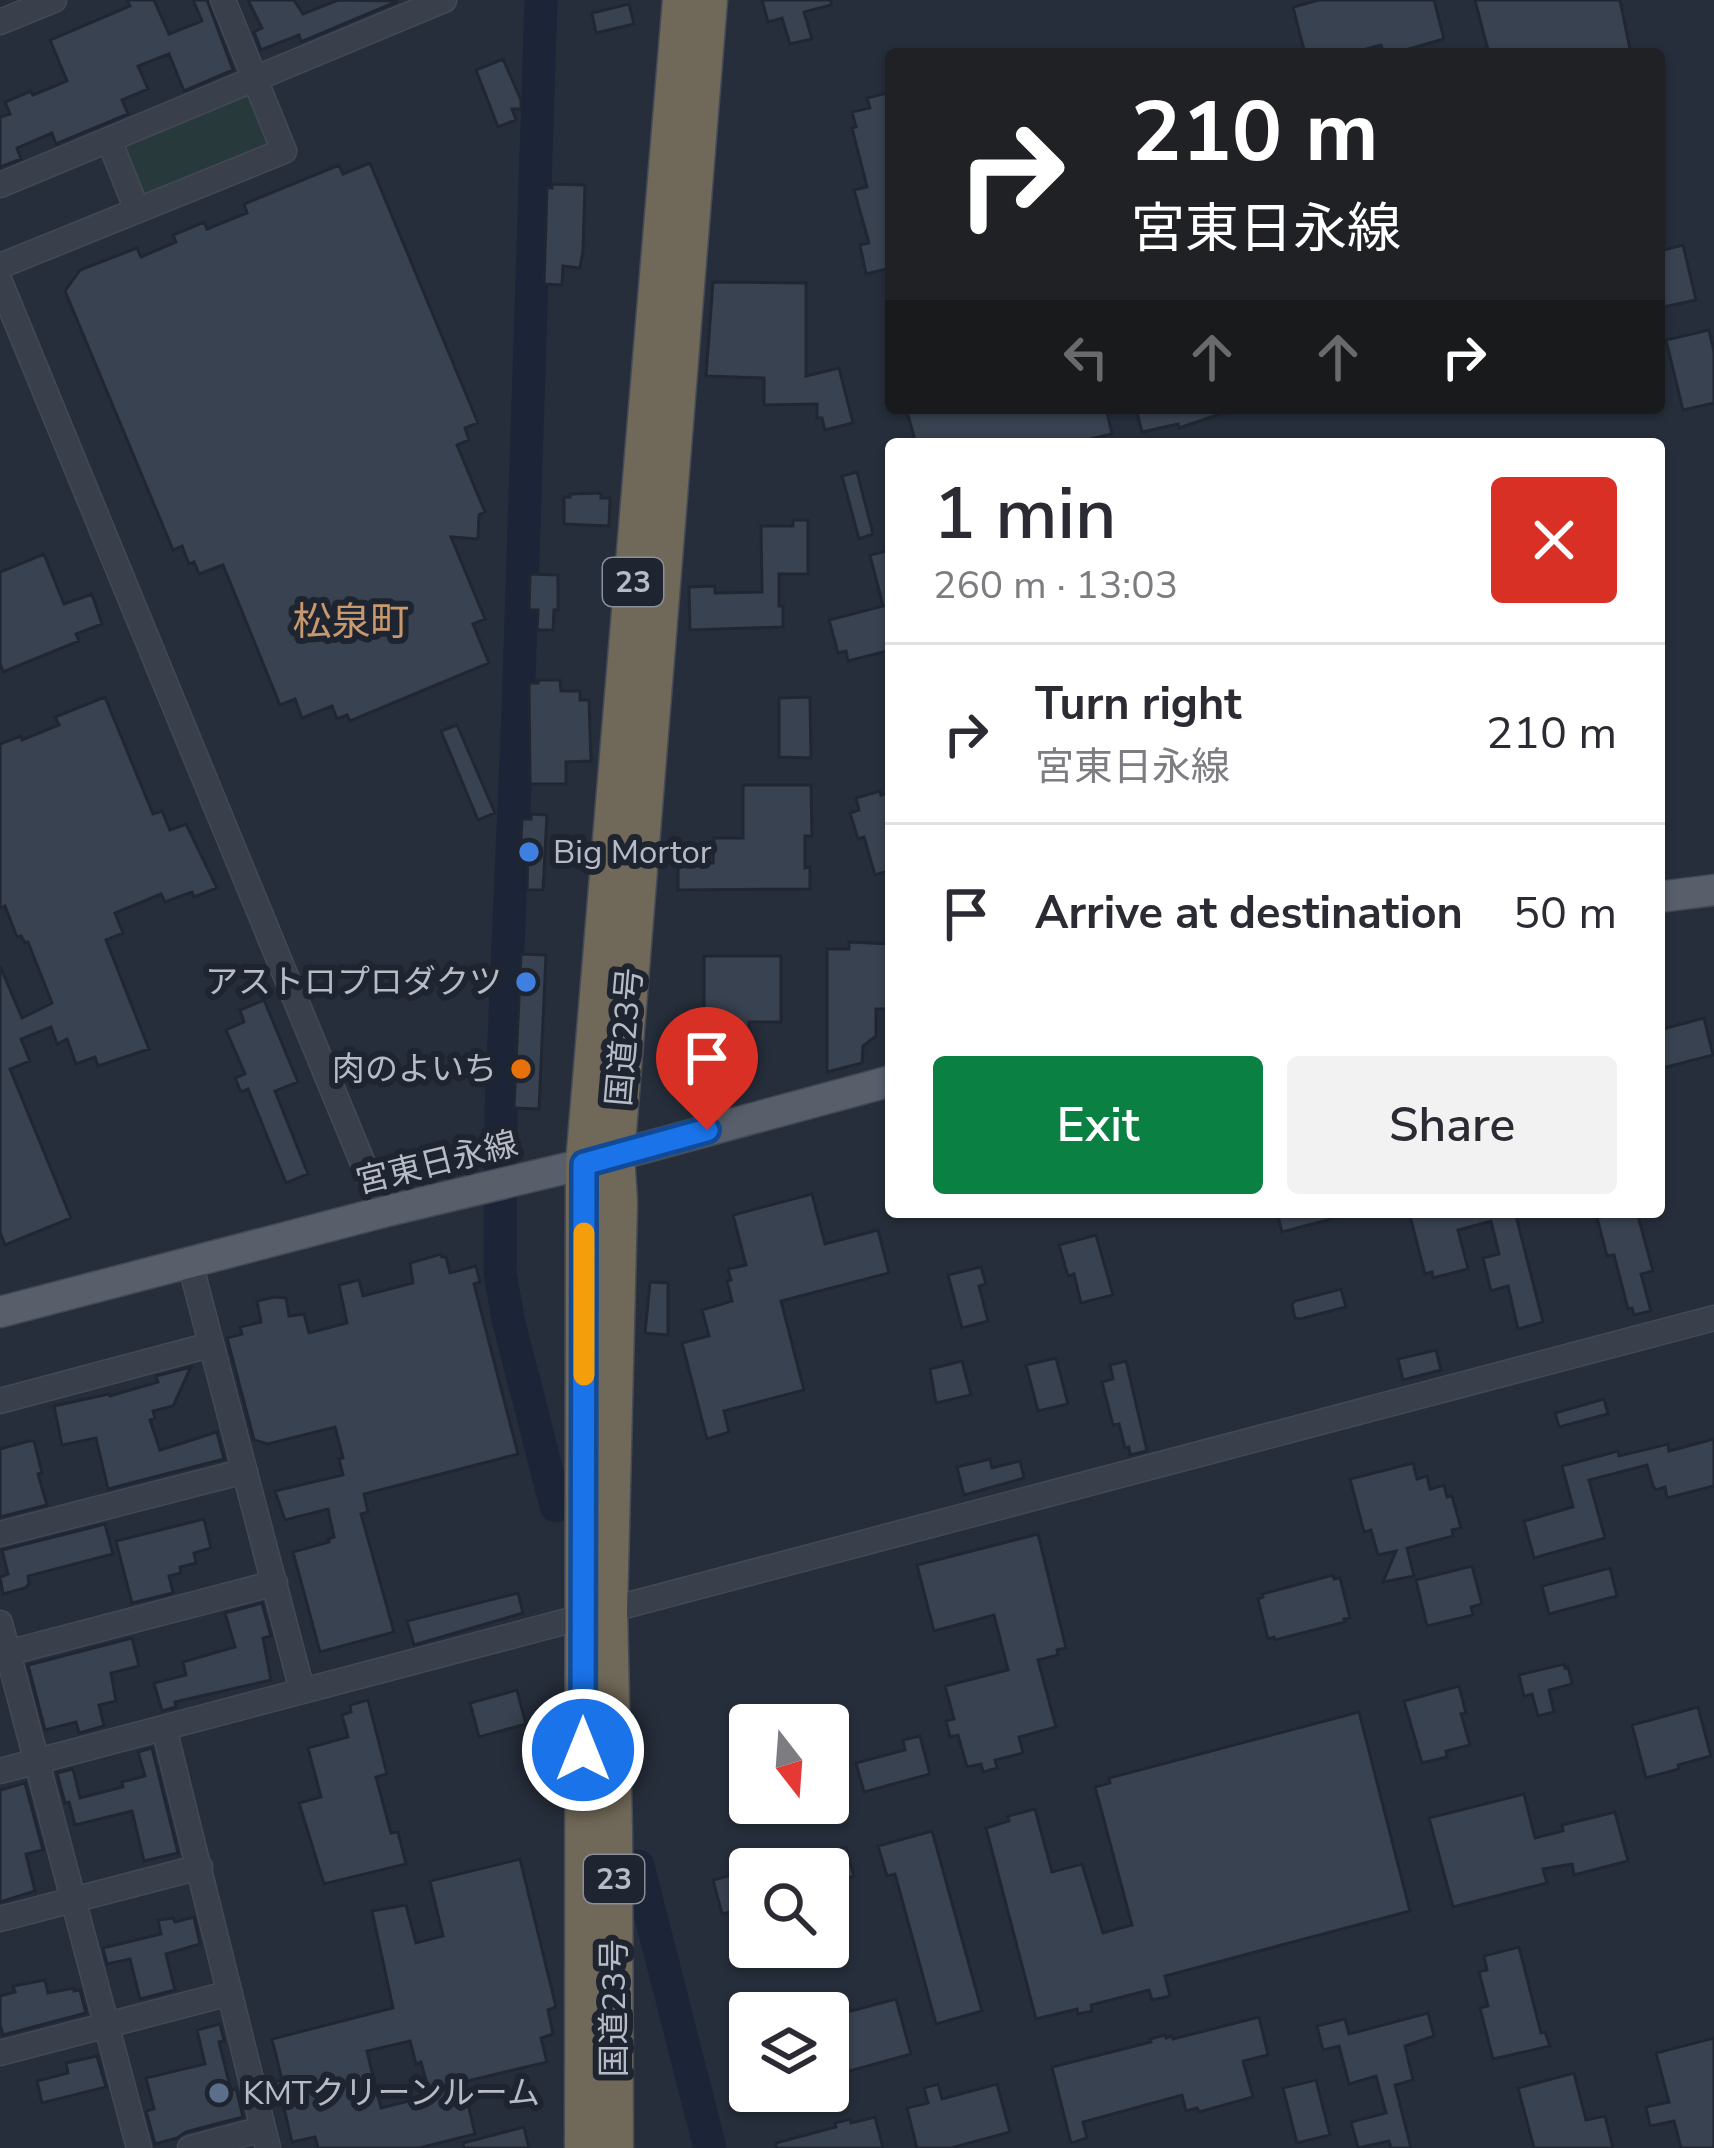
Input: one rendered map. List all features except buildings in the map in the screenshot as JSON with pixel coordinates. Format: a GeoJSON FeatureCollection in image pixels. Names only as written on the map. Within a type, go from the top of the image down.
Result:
{"type":"FeatureCollection","features":[{"type":"Feature","properties":{"kind":"highway","name":"国道23号"},"geometry":{"type":"LineString","coordinates":[[583,2148],[596,1614],[619,1202],[600,1159],[681,0]]}},
{"type":"Feature","properties":{"kind":"highway","name":"国道23号"},"geometry":{"type":"LineString","coordinates":[[600,1159],[710,0]]}},
{"type":"Feature","properties":{"kind":"highway","name":"国道23号"},"geometry":{"type":"LineString","coordinates":[[596,1614],[614,1833],[614,2148]]}},
{"type":"Feature","properties":{"kind":"main road"},"geometry":{"type":"LineString","coordinates":[[1665,896],[1714,890]]}},
{"type":"Feature","properties":{"kind":"main road","name":"宮東日永線"},"geometry":{"type":"LineString","coordinates":[[0,1312],[885,1083]]}},
{"type":"Feature","properties":{"kind":"street"},"geometry":{"type":"LineString","coordinates":[[0,22],[54,0]]}},
{"type":"Feature","properties":{"kind":"street"},"geometry":{"type":"LineString","coordinates":[[0,266],[284,151],[223,0]]}},
{"type":"Feature","properties":{"kind":"street"},"geometry":{"type":"LineString","coordinates":[[0,185],[444,0]]}},
{"type":"Feature","properties":{"kind":"street"},"geometry":{"type":"LineString","coordinates":[[109,140],[136,210]]}},
{"type":"Feature","properties":{"kind":"street"},"geometry":{"type":"LineString","coordinates":[[0,282],[383,1212]]}},
{"type":"Feature","properties":{"kind":"street"},"geometry":{"type":"LineString","coordinates":[[190,1263],[302,1690]]}},
{"type":"Feature","properties":{"kind":"street"},"geometry":{"type":"LineString","coordinates":[[0,1771],[1714,1318]]}},
{"type":"Feature","properties":{"kind":"street"},"geometry":{"type":"LineString","coordinates":[[0,1401],[210,1345]]}},
{"type":"Feature","properties":{"kind":"street"},"geometry":{"type":"LineString","coordinates":[[0,1534],[245,1471]]}},
{"type":"Feature","properties":{"kind":"street"},"geometry":{"type":"LineString","coordinates":[[4,1654],[275,1583]]}},
{"type":"Feature","properties":{"kind":"street"},"geometry":{"type":"LineString","coordinates":[[0,1623],[4,1654],[139,2148]]}},
{"type":"Feature","properties":{"kind":"street"},"geometry":{"type":"LineString","coordinates":[[164,1728],[266,2138],[190,2148]]}},
{"type":"Feature","properties":{"kind":"street"},"geometry":{"type":"LineString","coordinates":[[0,1919],[200,1867]]}},
{"type":"Feature","properties":{"kind":"street"},"geometry":{"type":"LineString","coordinates":[[0,2054],[230,1993]]}},
{"type":"Feature","properties":{"kind":"shaded area"},"geometry":{"type":"Polygon","coordinates":[[[245,94],[254,95],[273,144],[140,198],[119,145],[245,94]]]}},
{"type":"Feature","properties":{"kind":"waterway"},"geometry":{"type":"LineString","coordinates":[[541,0],[501,1109],[500,1273],[556,1506]]}},
{"type":"Feature","properties":{"kind":"waterway"},"geometry":{"type":"LineString","coordinates":[[638,1866],[710,2148]]}},
{"type":"Feature","properties":{"kind":"slow traffic"},"geometry":{"type":"LineString","coordinates":[[584,1233],[584,1375]]}},
{"type":"Feature","properties":{"kind":"place","name":"Big Mortor"},"geometry":{"type":"Point","coordinates":[529,852]}},
{"type":"Feature","properties":{"kind":"place","name":"アストロプロダクツ"},"geometry":{"type":"Point","coordinates":[526,982]}},
{"type":"Feature","properties":{"kind":"place","name":"肉のよいち"},"geometry":{"type":"Point","coordinates":[521,1069]}},
{"type":"Feature","properties":{"kind":"place","name":"KMTクリーンルーム"},"geometry":{"type":"Point","coordinates":[219,2093]}},
{"type":"Feature","properties":{"kind":"district","name":"松泉町"},"geometry":{"type":"Point","coordinates":[351,622]}},
{"type":"Feature","properties":{"kind":"route"},"geometry":{"type":"LineString","coordinates":[[583,1750],[584,1164],[707,1130]]}}]}
